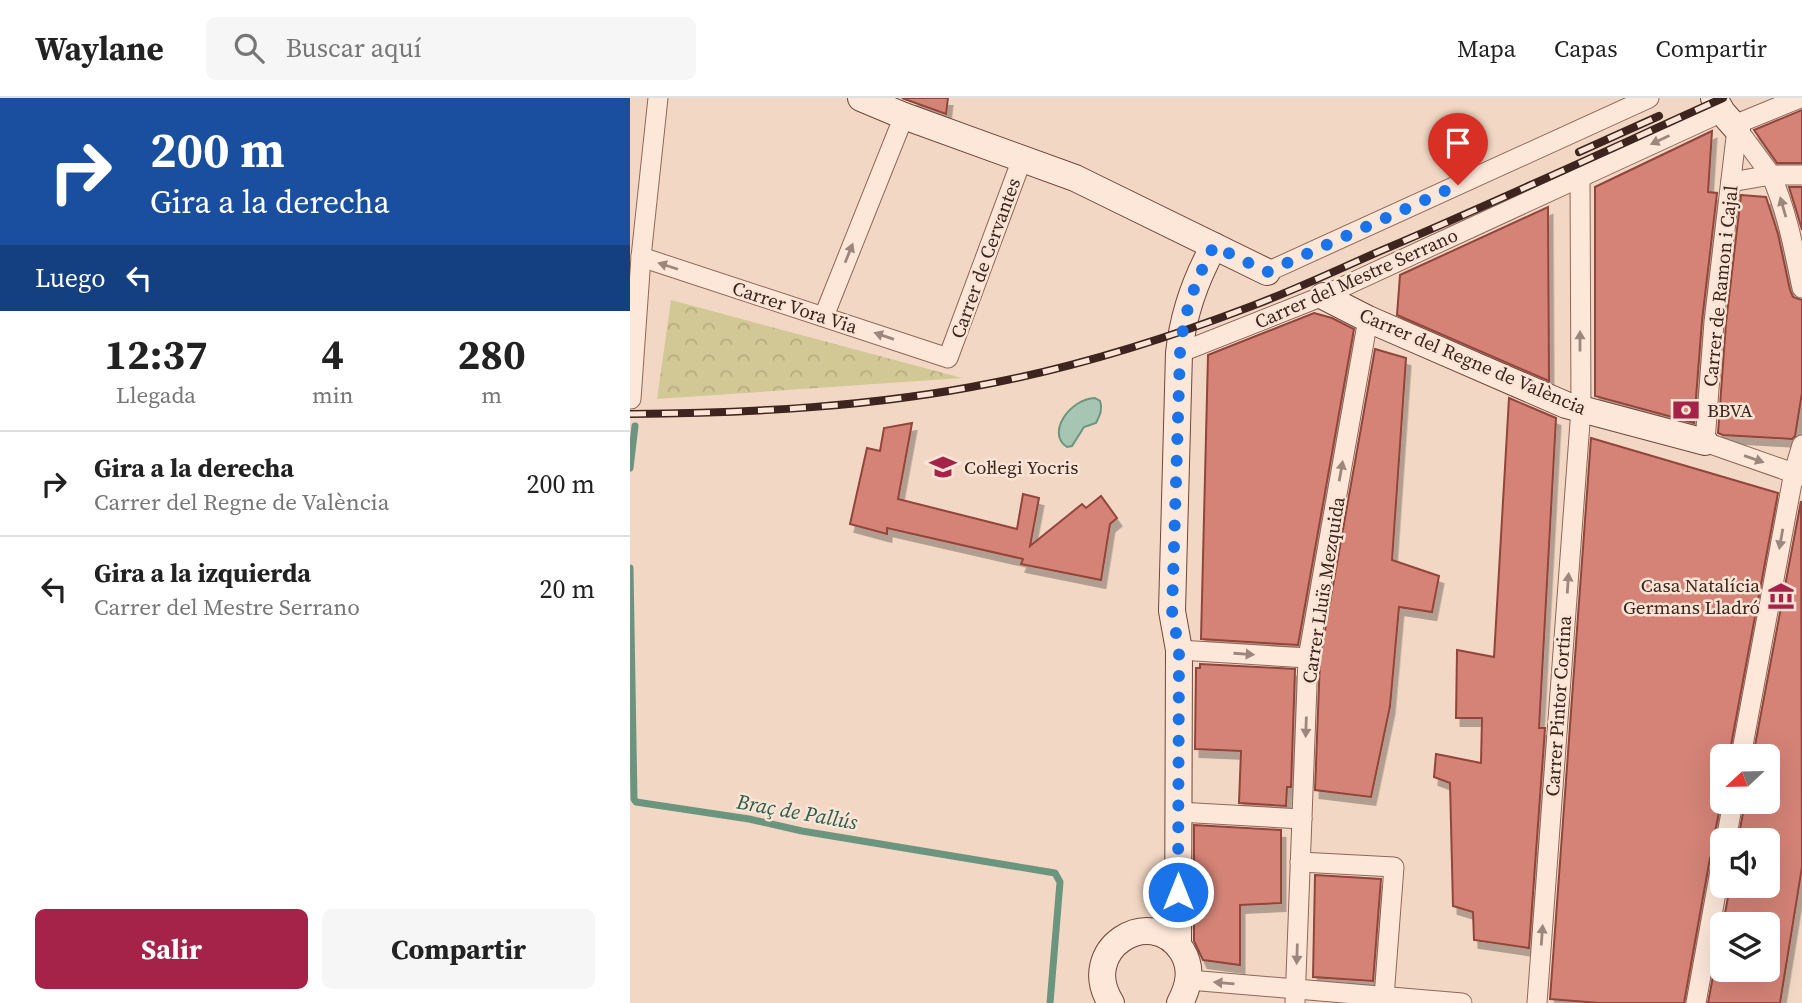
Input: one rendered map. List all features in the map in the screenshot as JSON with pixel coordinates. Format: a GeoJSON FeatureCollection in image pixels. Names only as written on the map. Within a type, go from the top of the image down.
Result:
{"type":"FeatureCollection","features":[{"type":"Feature","properties":{"kind":"street"},"geometry":{"type":"LineString","coordinates":[[631,399],[632,334],[658,98]]}},
{"type":"Feature","properties":{"kind":"street"},"geometry":{"type":"LineString","coordinates":[[861,98],[1075,178],[1267,272],[1649,98]]}},
{"type":"Feature","properties":{"kind":"street","name":"Carrer del Mestre Serrano"},"geometry":{"type":"LineString","coordinates":[[1180,353],[1323,296],[1580,177],[1727,116],[1800,98]]}},
{"type":"Feature","properties":{"kind":"street"},"geometry":{"type":"LineString","coordinates":[[824,316],[905,116]]}},
{"type":"Feature","properties":{"kind":"street"},"geometry":{"type":"LineString","coordinates":[[1727,116],[1771,176],[1779,193],[1802,288]]}},
{"type":"Feature","properties":{"kind":"street","name":"Carrer de Ramon i Cajal"},"geometry":{"type":"LineString","coordinates":[[1705,442],[1714,323],[1731,182],[1727,116]]}},
{"type":"Feature","properties":{"kind":"street","name":"Carrer de Cervantes"},"geometry":{"type":"LineString","coordinates":[[948,358],[1022,159]]}},
{"type":"Feature","properties":{"kind":"street"},"geometry":{"type":"LineString","coordinates":[[1731,182],[1802,175]]}},
{"type":"Feature","properties":{"kind":"street","name":"Carrer Pintor Cortina"},"geometry":{"type":"LineString","coordinates":[[1537,1003],[1581,409],[1580,177]]}},
{"type":"Feature","properties":{"kind":"street"},"geometry":{"type":"LineString","coordinates":[[1214,246],[1202,267],[1189,301],[1180,353],[1172,611],[1179,650],[1178,945],[1189,967],[1185,992],[1384,996],[1462,1003]]}},
{"type":"Feature","properties":{"kind":"street","name":"Carrer Vora Via"},"geometry":{"type":"LineString","coordinates":[[641,257],[948,358]]}},
{"type":"Feature","properties":{"kind":"street","name":"Carrer del Regne de València"},"geometry":{"type":"LineString","coordinates":[[1323,296],[1368,319],[1554,400],[1705,442]]}},
{"type":"Feature","properties":{"kind":"street","name":"Carrer Lluïs Mezquida"},"geometry":{"type":"LineString","coordinates":[[1295,996],[1308,658],[1368,319]]}},
{"type":"Feature","properties":{"kind":"street"},"geometry":{"type":"LineString","coordinates":[[1705,442],[1798,474]]}},
{"type":"Feature","properties":{"kind":"street"},"geometry":{"type":"LineString","coordinates":[[1743,744],[1802,445]]}},
{"type":"Feature","properties":{"kind":"street"},"geometry":{"type":"LineString","coordinates":[[1179,650],[1308,658]]}},
{"type":"Feature","properties":{"kind":"street"},"geometry":{"type":"LineString","coordinates":[[1178,813],[1302,819]]}},
{"type":"Feature","properties":{"kind":"street"},"geometry":{"type":"LineString","coordinates":[[1300,862],[1394,867],[1384,996]]}},
{"type":"Feature","properties":{"kind":"street"},"geometry":{"type":"LineString","coordinates":[[1696,1003],[1715,898]]}},
{"type":"Feature","properties":{"kind":"street"},"geometry":{"type":"LineString","coordinates":[[1111,1003],[1103,989],[1101,974],[1104,960],[1112,946],[1123,937],[1137,932],[1166,936],[1178,945]]}},
{"type":"Feature","properties":{"kind":"green space"},"geometry":{"type":"Polygon","coordinates":[[[671,300],[962,378],[657,399],[671,300]]]}},
{"type":"Feature","properties":{"kind":"shaded area"},"geometry":{"type":"Polygon","coordinates":[[[1095,398],[1100,401],[1101,407],[1096,423],[1084,427],[1072,446],[1067,447],[1059,434],[1063,418],[1077,404],[1095,398]]]}},
{"type":"Feature","properties":{"kind":"building"},"geometry":{"type":"Polygon","coordinates":[[[902,98],[948,98],[946,114],[910,101],[902,98]]]}},
{"type":"Feature","properties":{"kind":"building"},"geometry":{"type":"Polygon","coordinates":[[[1802,110],[1802,163],[1777,163],[1754,130],[1802,110]]]}},
{"type":"Feature","properties":{"kind":"building"},"geometry":{"type":"Polygon","coordinates":[[[1712,131],[1708,192],[1717,193],[1702,321],[1694,423],[1595,396],[1595,187],[1712,131]]]}},
{"type":"Feature","properties":{"kind":"building"},"geometry":{"type":"Polygon","coordinates":[[[1789,187],[1802,187],[1802,230],[1797,213],[1789,187]]]}},
{"type":"Feature","properties":{"kind":"building"},"geometry":{"type":"Polygon","coordinates":[[[1741,195],[1766,197],[1778,234],[1790,290],[1793,297],[1802,300],[1802,393],[1795,436],[1792,439],[1718,433],[1726,323],[1741,195]]]}},
{"type":"Feature","properties":{"kind":"building"},"geometry":{"type":"Polygon","coordinates":[[[1548,207],[1549,381],[1397,315],[1400,275],[1548,207]]]}},
{"type":"Feature","properties":{"kind":"building"},"geometry":{"type":"Polygon","coordinates":[[[1314,313],[1354,329],[1298,645],[1201,639],[1208,355],[1314,313]]]}},
{"type":"Feature","properties":{"kind":"building"},"geometry":{"type":"Polygon","coordinates":[[[1375,349],[1406,358],[1392,560],[1439,576],[1432,612],[1399,607],[1390,706],[1371,797],[1315,790],[1320,659],[1375,349]]]}},
{"type":"Feature","properties":{"kind":"building"},"geometry":{"type":"Polygon","coordinates":[[[1509,398],[1556,418],[1539,728],[1545,728],[1529,948],[1474,940],[1473,912],[1453,906],[1450,783],[1434,777],[1436,754],[1481,763],[1482,718],[1456,718],[1457,650],[1494,657],[1509,398]]]}},
{"type":"Feature","properties":{"kind":"building"},"geometry":{"type":"Polygon","coordinates":[[[912,423],[898,499],[1017,529],[1023,494],[1039,498],[1030,546],[1082,504],[1086,508],[1101,496],[1117,518],[1110,524],[1101,580],[1021,564],[1023,559],[887,528],[887,534],[850,524],[867,448],[880,451],[884,428],[912,423]]]}},
{"type":"Feature","properties":{"kind":"building"},"geometry":{"type":"Polygon","coordinates":[[[1591,438],[1778,493],[1731,744],[1710,744],[1710,814],[1719,814],[1716,828],[1710,828],[1710,858],[1684,1003],[1599,1003],[1550,999],[1591,438]]]}},
{"type":"Feature","properties":{"kind":"building"},"geometry":{"type":"Polygon","coordinates":[[[1801,501],[1802,867],[1780,1003],[1708,1003],[1712,982],[1780,982],[1780,912],[1725,912],[1728,898],[1780,898],[1780,828],[1740,828],[1743,814],[1780,814],[1780,744],[1755,744],[1801,501]]]}},
{"type":"Feature","properties":{"kind":"building"},"geometry":{"type":"Polygon","coordinates":[[[1200,664],[1295,669],[1291,787],[1287,787],[1286,806],[1239,803],[1241,751],[1195,749],[1196,668],[1200,668],[1200,664]]]}},
{"type":"Feature","properties":{"kind":"building"},"geometry":{"type":"Polygon","coordinates":[[[1194,825],[1281,830],[1281,903],[1240,905],[1240,965],[1203,960],[1194,941],[1194,825]]]}},
{"type":"Feature","properties":{"kind":"building"},"geometry":{"type":"Polygon","coordinates":[[[1315,875],[1381,879],[1373,981],[1313,977],[1315,875]]]}},
{"type":"Feature","properties":{"kind":"waterway","name":"Braç de Pallús"},"geometry":{"type":"LineString","coordinates":[[630,468],[635,426]]}},
{"type":"Feature","properties":{"kind":"waterway","name":"Braç de Pallús"},"geometry":{"type":"LineString","coordinates":[[630,568],[636,802],[749,819],[802,831],[1055,873],[1060,882],[1050,1003]]}},
{"type":"Feature","properties":{"kind":"railway"},"geometry":{"type":"LineString","coordinates":[[630,414],[767,410],[903,398],[992,383],[1091,360],[1188,329],[1286,293],[1723,98]]}},
{"type":"Feature","properties":{"kind":"railway"},"geometry":{"type":"LineString","coordinates":[[1579,152],[1659,116]]}},
{"type":"Feature","properties":{"kind":"place","name":"BBVA"},"geometry":{"type":"Point","coordinates":[1686,410]}},
{"type":"Feature","properties":{"kind":"place","name":"Col·legi Yocris"},"geometry":{"type":"Point","coordinates":[943,467]}},
{"type":"Feature","properties":{"kind":"place","name":"Casa Natalícia Germans Lladró"},"geometry":{"type":"Point","coordinates":[1781,596]}},
{"type":"Feature","properties":{"kind":"route"},"geometry":{"type":"LineString","coordinates":[[1178,892],[1179,650],[1172,611],[1180,353],[1189,301],[1202,267],[1214,246],[1267,272],[1458,185]]}}]}
